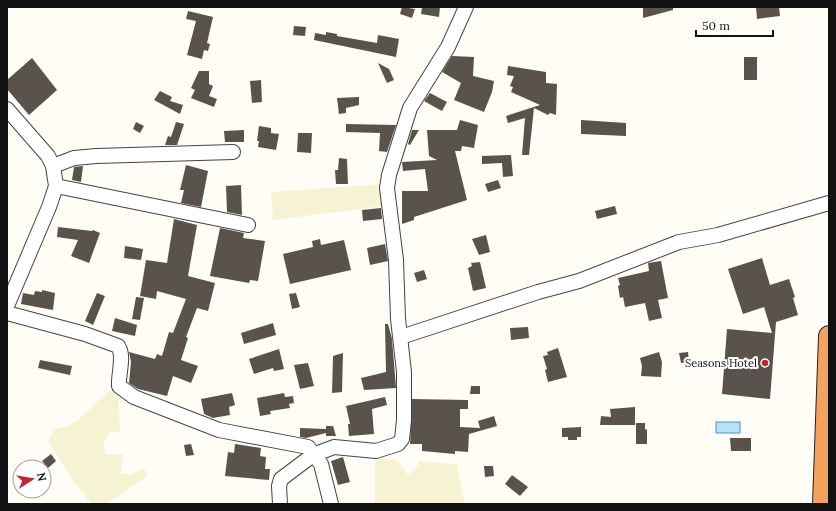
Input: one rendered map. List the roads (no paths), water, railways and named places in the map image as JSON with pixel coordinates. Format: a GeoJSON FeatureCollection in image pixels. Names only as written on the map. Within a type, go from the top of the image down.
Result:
{"type":"FeatureCollection","features":[{"type":"Feature","properties":{"kind":"highway"},"geometry":{"type":"LineString","coordinates":[[823,504],[829,336]]}},
{"type":"Feature","properties":{"kind":"street"},"geometry":{"type":"LineString","coordinates":[[280,504],[279,486],[281,479],[313,455],[334,447],[376,451],[398,444],[402,439],[404,384],[396,260],[387,188],[395,152],[410,108],[448,47],[466,7]]}},
{"type":"Feature","properties":{"kind":"street"},"geometry":{"type":"LineString","coordinates":[[7,109],[41,147],[53,166],[56,186],[50,207],[7,306]]}},
{"type":"Feature","properties":{"kind":"street"},"geometry":{"type":"LineString","coordinates":[[53,166],[74,158],[96,156],[233,152]]}},
{"type":"Feature","properties":{"kind":"street"},"geometry":{"type":"LineString","coordinates":[[56,186],[248,225]]}},
{"type":"Feature","properties":{"kind":"street"},"geometry":{"type":"LineString","coordinates":[[401,337],[538,292],[579,281],[679,242],[718,235],[829,203]]}},
{"type":"Feature","properties":{"kind":"street"},"geometry":{"type":"LineString","coordinates":[[7,313],[86,334],[118,346],[121,355],[118,377],[119,386],[134,398],[219,430],[300,445],[308,448],[321,464],[331,504]]}},
{"type":"Feature","properties":{"kind":"water"},"geometry":{"type":"Polygon","coordinates":[[[716,422],[740,422],[740,433],[716,433],[716,422]]]}},
{"type":"Feature","properties":{"kind":"place","name":"Seasons Hotel"},"geometry":{"type":"Point","coordinates":[765,363]}}]}
